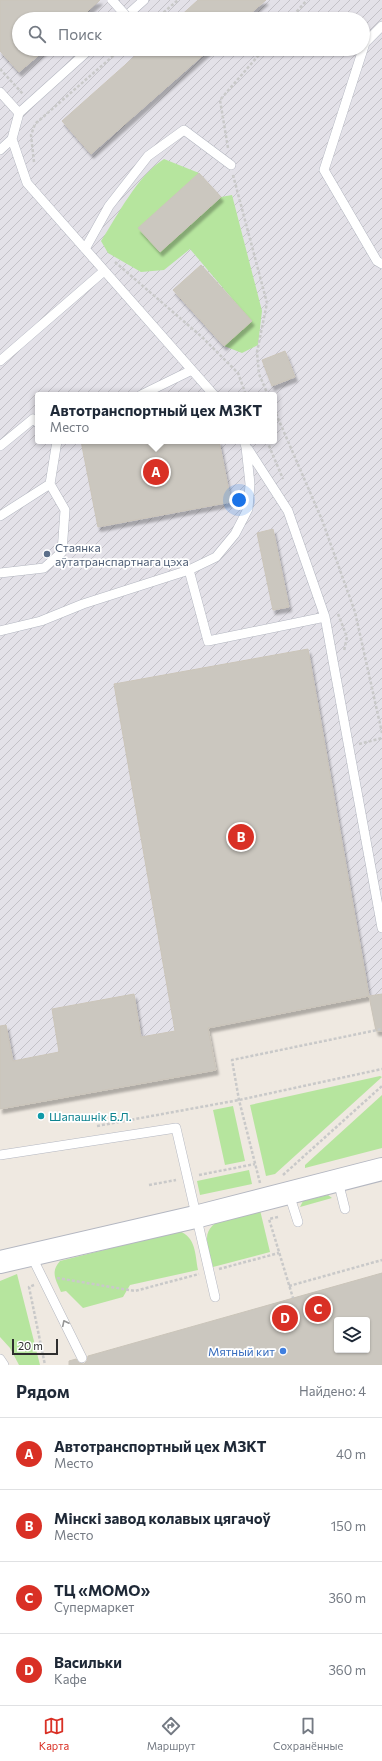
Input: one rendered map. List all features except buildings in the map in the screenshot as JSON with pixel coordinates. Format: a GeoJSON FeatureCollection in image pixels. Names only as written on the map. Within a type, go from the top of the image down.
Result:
{"type":"FeatureCollection","features":[{"type":"Feature","properties":{"kind":"street"},"geometry":{"type":"LineString","coordinates":[[0,1262],[195,1217],[283,1187],[338,1181],[382,1169]]}},
{"type":"Feature","properties":{"kind":"lane"},"geometry":{"type":"LineString","coordinates":[[112,0],[123,12]]}},
{"type":"Feature","properties":{"kind":"lane"},"geometry":{"type":"LineString","coordinates":[[131,12],[144,0]]}},
{"type":"Feature","properties":{"kind":"lane"},"geometry":{"type":"LineString","coordinates":[[370,39],[382,26]]}},
{"type":"Feature","properties":{"kind":"lane"},"geometry":{"type":"LineString","coordinates":[[82,56],[19,113],[12,140],[27,183],[211,392]]}},
{"type":"Feature","properties":{"kind":"lane"},"geometry":{"type":"LineString","coordinates":[[362,56],[324,170],[377,261],[382,264]]}},
{"type":"Feature","properties":{"kind":"lane"},"geometry":{"type":"LineString","coordinates":[[0,92],[19,113]]}},
{"type":"Feature","properties":{"kind":"lane"},"geometry":{"type":"LineString","coordinates":[[85,249],[109,206],[148,156],[184,130],[231,165]]}},
{"type":"Feature","properties":{"kind":"lane"},"geometry":{"type":"LineString","coordinates":[[0,150],[12,140]]}},
{"type":"Feature","properties":{"kind":"lane"},"geometry":{"type":"LineString","coordinates":[[0,361],[104,271]]}},
{"type":"Feature","properties":{"kind":"lane"},"geometry":{"type":"LineString","coordinates":[[147,392],[192,370]]}},
{"type":"Feature","properties":{"kind":"lane"},"geometry":{"type":"LineString","coordinates":[[0,446],[34,419],[35,420]]}},
{"type":"Feature","properties":{"kind":"lane"},"geometry":{"type":"LineString","coordinates":[[0,572],[44,568],[62,552],[65,510],[50,484],[57,444]]}},
{"type":"Feature","properties":{"kind":"lane"},"geometry":{"type":"LineString","coordinates":[[0,631],[41,621],[83,604],[189,570],[216,557],[235,534],[248,509],[250,484],[245,444]]}},
{"type":"Feature","properties":{"kind":"lane"},"geometry":{"type":"LineString","coordinates":[[245,444],[288,511],[325,617],[382,928]]}},
{"type":"Feature","properties":{"kind":"lane"},"geometry":{"type":"LineString","coordinates":[[0,516],[50,484]]}},
{"type":"Feature","properties":{"kind":"lane"},"geometry":{"type":"LineString","coordinates":[[189,570],[208,641],[325,617]]}},
{"type":"Feature","properties":{"kind":"lane"},"geometry":{"type":"LineString","coordinates":[[0,1155],[176,1128],[195,1217],[215,1296]]}},
{"type":"Feature","properties":{"kind":"lane"},"geometry":{"type":"LineString","coordinates":[[338,1181],[345,1209]]}},
{"type":"Feature","properties":{"kind":"lane"},"geometry":{"type":"LineString","coordinates":[[283,1187],[298,1222]]}},
{"type":"Feature","properties":{"kind":"lane"},"geometry":{"type":"LineString","coordinates":[[31,1254],[82,1358]]}},
{"type":"Feature","properties":{"kind":"lane"},"geometry":{"type":"LineString","coordinates":[[0,1359],[4,1365]]}},
{"type":"Feature","properties":{"kind":"path"},"geometry":{"type":"LineString","coordinates":[[164,12],[178,0]]}},
{"type":"Feature","properties":{"kind":"path"},"geometry":{"type":"LineString","coordinates":[[296,12],[307,0]]}},
{"type":"Feature","properties":{"kind":"path"},"geometry":{"type":"LineString","coordinates":[[258,56],[220,100],[234,183],[267,303],[257,352],[259,374],[267,392]]}},
{"type":"Feature","properties":{"kind":"path"},"geometry":{"type":"LineString","coordinates":[[277,416],[322,520],[355,612],[382,733]]}},
{"type":"Feature","properties":{"kind":"path"},"geometry":{"type":"LineString","coordinates":[[357,745],[382,738]]}},
{"type":"Feature","properties":{"kind":"path"},"geometry":{"type":"LineString","coordinates":[[260,1185],[239,1100],[232,1060],[382,1029]]}},
{"type":"Feature","properties":{"kind":"path"},"geometry":{"type":"LineString","coordinates":[[93,1127],[239,1100],[382,1069]]}},
{"type":"Feature","properties":{"kind":"path"},"geometry":{"type":"LineString","coordinates":[[283,1187],[382,1086]]}},
{"type":"Feature","properties":{"kind":"path"},"geometry":{"type":"LineString","coordinates":[[149,1185],[255,1164]]}},
{"type":"Feature","properties":{"kind":"path"},"geometry":{"type":"LineString","coordinates":[[269,1219],[293,1298]]}},
{"type":"Feature","properties":{"kind":"path"},"geometry":{"type":"LineString","coordinates":[[57,1278],[135,1291],[279,1253]]}},
{"type":"Feature","properties":{"kind":"path"},"geometry":{"type":"LineString","coordinates":[[290,1286],[382,1260]]}},
{"type":"Feature","properties":{"kind":"path"},"geometry":{"type":"LineString","coordinates":[[34,1284],[29,1287],[45,1365]]}},
{"type":"Feature","properties":{"kind":"shaded area"},"geometry":{"type":"Polygon","coordinates":[[[0,0],[382,0],[382,1020],[369,996],[208,1028],[216,1070],[0,1109],[0,0]]]}},
{"type":"Feature","properties":{"kind":"green space"},"geometry":{"type":"Polygon","coordinates":[[[164,159],[199,173],[139,228],[160,252],[221,197],[232,195],[262,311],[258,345],[242,353],[224,346],[251,321],[190,249],[164,270],[141,272],[108,253],[101,241],[121,208],[145,175],[164,159]]]}},
{"type":"Feature","properties":{"kind":"green space"},"geometry":{"type":"Polygon","coordinates":[[[380,1076],[382,1077],[275,1174],[266,1176],[250,1105],[380,1076]]]}},
{"type":"Feature","properties":{"kind":"green space"},"geometry":{"type":"Polygon","coordinates":[[[382,1095],[382,1148],[305,1168],[305,1165],[382,1095]]]}},
{"type":"Feature","properties":{"kind":"green space"},"geometry":{"type":"Polygon","coordinates":[[[233,1106],[245,1161],[225,1165],[213,1110],[233,1106]]]}},
{"type":"Feature","properties":{"kind":"green space"},"geometry":{"type":"Polygon","coordinates":[[[249,1170],[252,1184],[200,1195],[197,1181],[249,1170]]]}},
{"type":"Feature","properties":{"kind":"green space"},"geometry":{"type":"Polygon","coordinates":[[[328,1195],[332,1198],[300,1207],[303,1201],[328,1195]]]}},
{"type":"Feature","properties":{"kind":"green space"},"geometry":{"type":"Polygon","coordinates":[[[260,1210],[270,1252],[213,1267],[207,1239],[209,1231],[213,1225],[227,1217],[260,1210]]]}},
{"type":"Feature","properties":{"kind":"green space"},"geometry":{"type":"Polygon","coordinates":[[[179,1231],[189,1237],[192,1242],[198,1270],[130,1285],[123,1297],[83,1308],[66,1291],[61,1292],[55,1276],[55,1269],[60,1261],[179,1231]]]}},
{"type":"Feature","properties":{"kind":"green space"},"geometry":{"type":"Polygon","coordinates":[[[17,1274],[40,1365],[19,1365],[10,1348],[0,1337],[0,1281],[17,1274]]]}},
{"type":"Feature","properties":{"kind":"place","name":"Автотранспортный цех МЗКТ"},"geometry":{"type":"Point","coordinates":[156,472]}},
{"type":"Feature","properties":{"kind":"place","name":"Стаянка аўтатранспартнага цэха"},"geometry":{"type":"Point","coordinates":[47,554]}},
{"type":"Feature","properties":{"kind":"place","name":"Мінскі завод колавых цягачоў"},"geometry":{"type":"Point","coordinates":[241,837]}},
{"type":"Feature","properties":{"kind":"place","name":"Шапашнік Б.Л."},"geometry":{"type":"Point","coordinates":[41,1116]}},
{"type":"Feature","properties":{"kind":"place","name":"ТЦ «МОМО»"},"geometry":{"type":"Point","coordinates":[318,1309]}},
{"type":"Feature","properties":{"kind":"place","name":"Васильки"},"geometry":{"type":"Point","coordinates":[285,1318]}},
{"type":"Feature","properties":{"kind":"place","name":"Мятный кит"},"geometry":{"type":"Point","coordinates":[283,1351]}}]}
